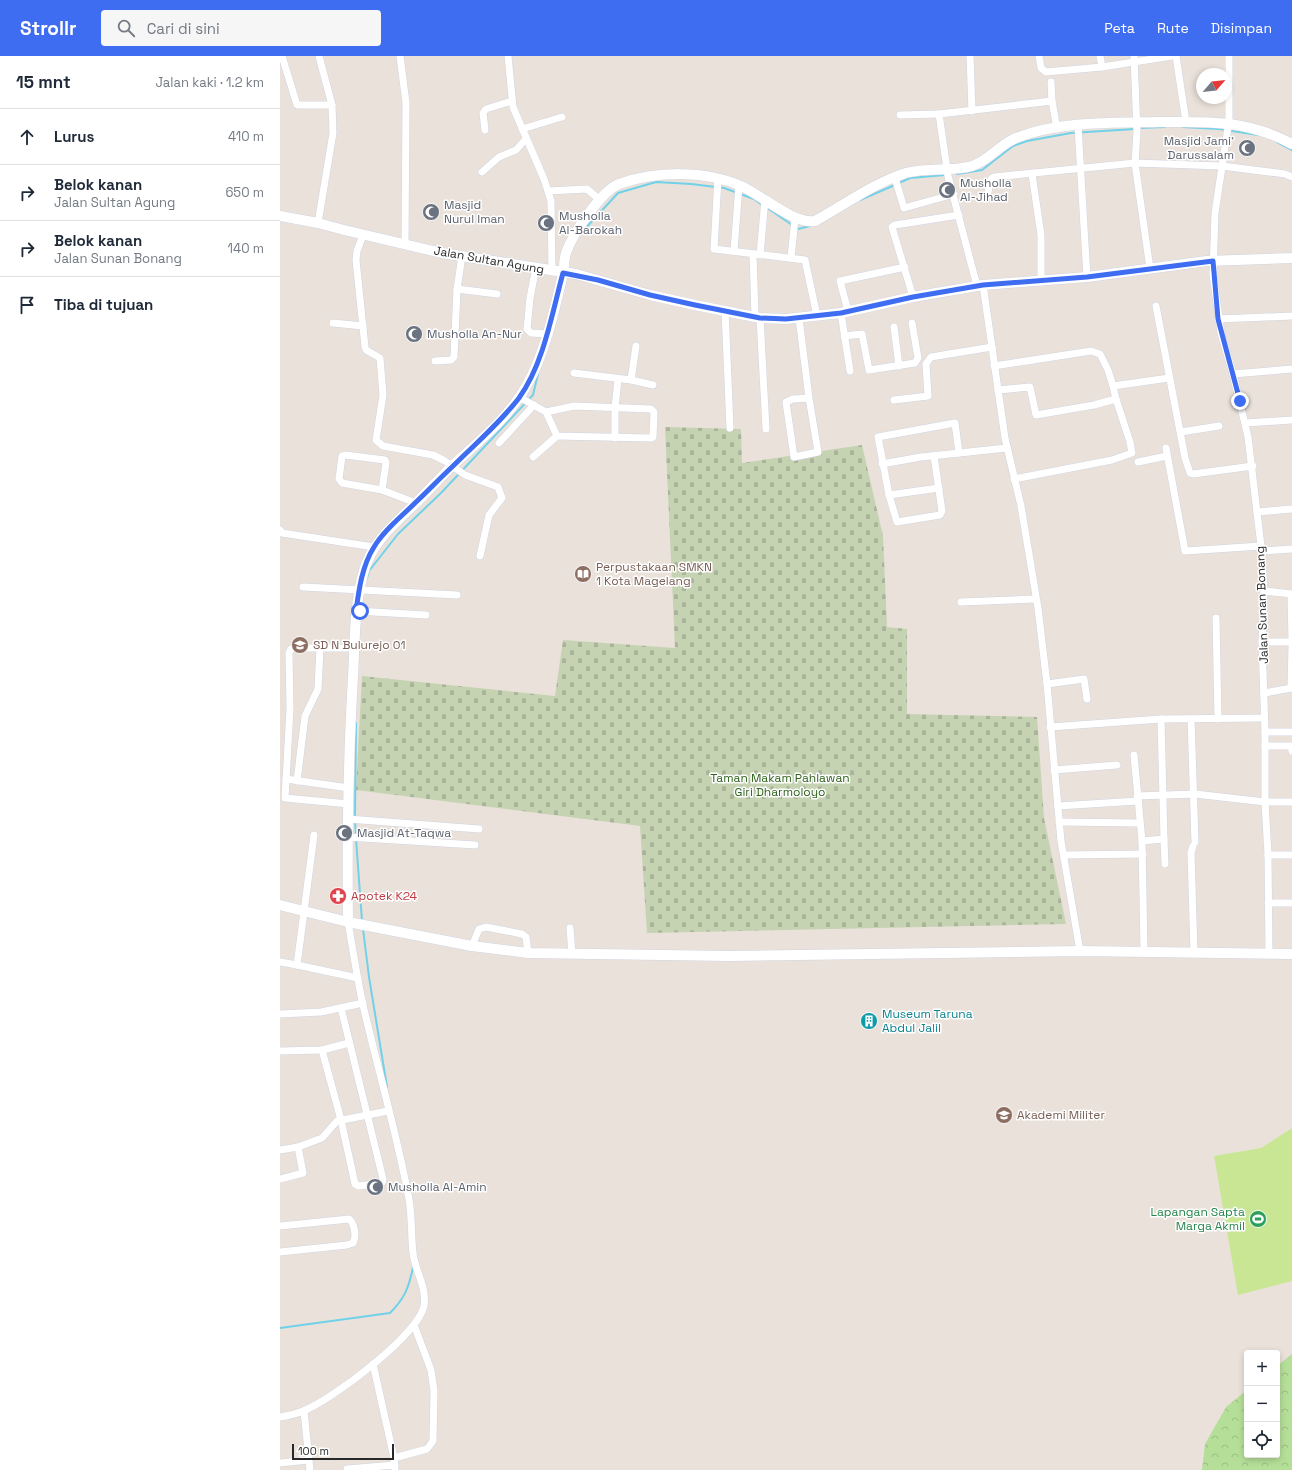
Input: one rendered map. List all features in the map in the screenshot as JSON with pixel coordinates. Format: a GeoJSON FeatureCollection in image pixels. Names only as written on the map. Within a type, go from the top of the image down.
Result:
{"type":"FeatureCollection","features":[{"type":"Feature","properties":{"kind":"main road"},"geometry":{"type":"LineString","coordinates":[[354,923],[353,837],[349,804],[350,727],[358,611],[364,591],[366,562],[374,547],[384,534],[416,503],[456,469],[523,399],[569,273],[566,255],[570,244],[600,200],[612,188],[616,185],[648,177],[685,176],[718,178],[739,185],[765,199],[795,219],[803,222],[815,221],[895,178],[908,173],[947,172],[974,165],[1014,139],[1058,129],[1079,130],[1137,127],[1186,122],[1266,132],[1292,144]]}},
{"type":"Feature","properties":{"kind":"main road","name":"Jalan Sultan Agung"},"geometry":{"type":"LineString","coordinates":[[280,216],[318,223],[405,245],[462,256],[569,273],[650,295],[757,317],[799,318],[817,316],[845,312],[913,297],[980,286],[1041,279],[1087,277],[1213,261],[1292,258]]}},
{"type":"Feature","properties":{"kind":"main road"},"geometry":{"type":"LineString","coordinates":[[280,905],[354,923],[472,946],[528,953],[730,956],[1080,951],[1292,954]]}},
{"type":"Feature","properties":{"kind":"street"},"geometry":{"type":"LineString","coordinates":[[282,56],[297,106],[332,105]]}},
{"type":"Feature","properties":{"kind":"street"},"geometry":{"type":"LineString","coordinates":[[318,223],[333,133],[332,105],[319,56]]}},
{"type":"Feature","properties":{"kind":"street"},"geometry":{"type":"LineString","coordinates":[[400,56],[406,103],[405,245]]}},
{"type":"Feature","properties":{"kind":"street"},"geometry":{"type":"LineString","coordinates":[[508,56],[512,101],[551,201],[552,271]]}},
{"type":"Feature","properties":{"kind":"street"},"geometry":{"type":"LineString","coordinates":[[970,56],[972,111]]}},
{"type":"Feature","properties":{"kind":"street"},"geometry":{"type":"LineString","coordinates":[[1039,56],[1041,68],[1046,72],[1102,67],[1135,59],[1172,56]]}},
{"type":"Feature","properties":{"kind":"street"},"geometry":{"type":"LineString","coordinates":[[1100,56],[1102,67]]}},
{"type":"Feature","properties":{"kind":"street"},"geometry":{"type":"LineString","coordinates":[[1176,56],[1186,122]]}},
{"type":"Feature","properties":{"kind":"street","name":"Jalan Sunan Bonang"},"geometry":{"type":"LineString","coordinates":[[1229,56],[1228,128],[1215,213],[1213,261],[1218,319],[1246,423],[1253,466],[1261,548],[1264,591],[1262,642],[1265,732],[1264,802],[1268,855],[1269,953]]}},
{"type":"Feature","properties":{"kind":"street"},"geometry":{"type":"LineString","coordinates":[[1135,59],[1137,127],[1135,163],[1150,269]]}},
{"type":"Feature","properties":{"kind":"street"},"geometry":{"type":"LineString","coordinates":[[1051,82],[1052,101],[1058,129]]}},
{"type":"Feature","properties":{"kind":"street"},"geometry":{"type":"LineString","coordinates":[[485,130],[483,113],[486,109],[512,101]]}},
{"type":"Feature","properties":{"kind":"street"},"geometry":{"type":"LineString","coordinates":[[900,115],[972,111],[1052,101]]}},
{"type":"Feature","properties":{"kind":"street"},"geometry":{"type":"LineString","coordinates":[[939,114],[947,172],[980,286],[992,347],[1007,448],[1021,506],[1036,599],[1047,684],[1059,822],[1080,951]]}},
{"type":"Feature","properties":{"kind":"street"},"geometry":{"type":"LineString","coordinates":[[522,129],[562,117]]}},
{"type":"Feature","properties":{"kind":"street"},"geometry":{"type":"LineString","coordinates":[[1079,130],[1083,227],[1087,277]]}},
{"type":"Feature","properties":{"kind":"street"},"geometry":{"type":"LineString","coordinates":[[482,172],[499,157],[517,149],[526,139]]}},
{"type":"Feature","properties":{"kind":"street"},"geometry":{"type":"LineString","coordinates":[[988,192],[992,178],[1135,163],[1222,166],[1285,174],[1292,177]]}},
{"type":"Feature","properties":{"kind":"street"},"geometry":{"type":"LineString","coordinates":[[1032,174],[1041,235],[1041,279]]}},
{"type":"Feature","properties":{"kind":"street"},"geometry":{"type":"LineString","coordinates":[[718,178],[713,248],[716,250],[791,257],[806,261],[817,316]]}},
{"type":"Feature","properties":{"kind":"street"},"geometry":{"type":"LineString","coordinates":[[895,178],[904,208],[954,194]]}},
{"type":"Feature","properties":{"kind":"street"},"geometry":{"type":"LineString","coordinates":[[734,251],[739,185]]}},
{"type":"Feature","properties":{"kind":"street"},"geometry":{"type":"LineString","coordinates":[[548,191],[587,189],[600,200]]}},
{"type":"Feature","properties":{"kind":"street"},"geometry":{"type":"LineString","coordinates":[[765,199],[756,254],[757,317],[766,429]]}},
{"type":"Feature","properties":{"kind":"street"},"geometry":{"type":"LineString","coordinates":[[913,297],[892,227],[959,215]]}},
{"type":"Feature","properties":{"kind":"street"},"geometry":{"type":"LineString","coordinates":[[791,257],[795,219]]}},
{"type":"Feature","properties":{"kind":"street"},"geometry":{"type":"LineString","coordinates":[[363,234],[357,251],[356,260],[365,349],[378,356],[380,361],[383,394],[376,440],[383,446],[433,455],[456,469],[486,483],[492,483],[498,487],[502,495],[501,501],[489,515],[480,556]]}},
{"type":"Feature","properties":{"kind":"street"},"geometry":{"type":"LineString","coordinates":[[435,361],[451,360],[454,357],[457,289],[462,256]]}},
{"type":"Feature","properties":{"kind":"street"},"geometry":{"type":"LineString","coordinates":[[536,267],[530,298],[527,329],[531,333],[548,334]]}},
{"type":"Feature","properties":{"kind":"street"},"geometry":{"type":"LineString","coordinates":[[850,371],[844,336],[845,312],[840,281],[905,267]]}},
{"type":"Feature","properties":{"kind":"street"},"geometry":{"type":"LineString","coordinates":[[457,289],[498,294]]}},
{"type":"Feature","properties":{"kind":"street"},"geometry":{"type":"LineString","coordinates":[[1156,306],[1185,458],[1192,474],[1253,466]]}},
{"type":"Feature","properties":{"kind":"street"},"geometry":{"type":"LineString","coordinates":[[725,310],[730,428]]}},
{"type":"Feature","properties":{"kind":"street"},"geometry":{"type":"LineString","coordinates":[[1218,319],[1292,316]]}},
{"type":"Feature","properties":{"kind":"street"},"geometry":{"type":"LineString","coordinates":[[799,318],[809,398],[818,452],[794,457],[786,402],[793,399],[809,398]]}},
{"type":"Feature","properties":{"kind":"street"},"geometry":{"type":"LineString","coordinates":[[333,323],[363,326]]}},
{"type":"Feature","properties":{"kind":"street"},"geometry":{"type":"LineString","coordinates":[[844,336],[862,334],[869,370],[899,366],[918,362],[912,323]]}},
{"type":"Feature","properties":{"kind":"street"},"geometry":{"type":"LineString","coordinates":[[894,327],[899,366]]}},
{"type":"Feature","properties":{"kind":"street"},"geometry":{"type":"LineString","coordinates":[[631,380],[636,346]]}},
{"type":"Feature","properties":{"kind":"street"},"geometry":{"type":"LineString","coordinates":[[894,400],[928,396],[926,364],[931,357],[992,347]]}},
{"type":"Feature","properties":{"kind":"street"},"geometry":{"type":"LineString","coordinates":[[994,366],[1091,351],[1100,354],[1108,370],[1132,453],[1112,460],[1014,479]]}},
{"type":"Feature","properties":{"kind":"street"},"geometry":{"type":"LineString","coordinates":[[1233,374],[1292,369]]}},
{"type":"Feature","properties":{"kind":"street"},"geometry":{"type":"LineString","coordinates":[[574,373],[631,380],[653,385]]}},
{"type":"Feature","properties":{"kind":"street"},"geometry":{"type":"LineString","coordinates":[[1113,386],[1169,378]]}},
{"type":"Feature","properties":{"kind":"street"},"geometry":{"type":"LineString","coordinates":[[614,438],[618,379]]}},
{"type":"Feature","properties":{"kind":"street"},"geometry":{"type":"LineString","coordinates":[[998,390],[1030,387],[1036,415],[1094,405],[1116,399]]}},
{"type":"Feature","properties":{"kind":"street"},"geometry":{"type":"LineString","coordinates":[[523,399],[546,412],[558,436]]}},
{"type":"Feature","properties":{"kind":"street"},"geometry":{"type":"LineString","coordinates":[[499,443],[534,405]]}},
{"type":"Feature","properties":{"kind":"street"},"geometry":{"type":"LineString","coordinates":[[533,457],[558,436],[653,438],[654,414],[653,410],[647,408],[574,406],[546,412]]}},
{"type":"Feature","properties":{"kind":"street"},"geometry":{"type":"LineString","coordinates":[[1246,423],[1292,420]]}},
{"type":"Feature","properties":{"kind":"street"},"geometry":{"type":"LineString","coordinates":[[934,456],[942,511],[937,517],[897,522],[889,495],[877,439],[880,435],[955,423],[959,453]]}},
{"type":"Feature","properties":{"kind":"street"},"geometry":{"type":"LineString","coordinates":[[1181,432],[1219,426]]}},
{"type":"Feature","properties":{"kind":"street"},"geometry":{"type":"LineString","coordinates":[[882,464],[934,456],[1007,448]]}},
{"type":"Feature","properties":{"kind":"street"},"geometry":{"type":"LineString","coordinates":[[1166,448],[1185,551],[1261,548],[1292,549]]}},
{"type":"Feature","properties":{"kind":"street"},"geometry":{"type":"LineString","coordinates":[[382,490],[386,464],[385,460],[345,455],[342,456],[339,479],[342,483],[382,490],[416,503]]}},
{"type":"Feature","properties":{"kind":"street"},"geometry":{"type":"LineString","coordinates":[[1138,462],[1167,456]]}},
{"type":"Feature","properties":{"kind":"street"},"geometry":{"type":"LineString","coordinates":[[889,495],[939,488]]}},
{"type":"Feature","properties":{"kind":"street"},"geometry":{"type":"LineString","coordinates":[[1257,512],[1292,509]]}},
{"type":"Feature","properties":{"kind":"street"},"geometry":{"type":"LineString","coordinates":[[280,530],[282,533],[374,547]]}},
{"type":"Feature","properties":{"kind":"street"},"geometry":{"type":"LineString","coordinates":[[303,587],[457,596]]}},
{"type":"Feature","properties":{"kind":"street"},"geometry":{"type":"LineString","coordinates":[[1262,642],[1292,641],[1291,594],[1264,591]]}},
{"type":"Feature","properties":{"kind":"street"},"geometry":{"type":"LineString","coordinates":[[961,602],[1036,599]]}},
{"type":"Feature","properties":{"kind":"street"},"geometry":{"type":"LineString","coordinates":[[358,611],[426,615]]}},
{"type":"Feature","properties":{"kind":"street"},"geometry":{"type":"LineString","coordinates":[[1216,618],[1218,719]]}},
{"type":"Feature","properties":{"kind":"street"},"geometry":{"type":"LineString","coordinates":[[1264,693],[1292,688],[1292,646]]}},
{"type":"Feature","properties":{"kind":"street"},"geometry":{"type":"LineString","coordinates":[[349,804],[286,799],[290,650],[295,648],[355,648]]}},
{"type":"Feature","properties":{"kind":"street"},"geometry":{"type":"LineString","coordinates":[[297,781],[305,716],[318,689],[320,648]]}},
{"type":"Feature","properties":{"kind":"street"},"geometry":{"type":"LineString","coordinates":[[1047,684],[1084,678],[1086,699]]}},
{"type":"Feature","properties":{"kind":"street"},"geometry":{"type":"LineString","coordinates":[[1050,727],[1161,718],[1191,720],[1264,718]]}},
{"type":"Feature","properties":{"kind":"street"},"geometry":{"type":"LineString","coordinates":[[1161,718],[1165,864]]}},
{"type":"Feature","properties":{"kind":"street"},"geometry":{"type":"LineString","coordinates":[[1191,720],[1195,794],[1194,844],[1191,853],[1194,953]]}},
{"type":"Feature","properties":{"kind":"street"},"geometry":{"type":"LineString","coordinates":[[1265,732],[1292,732]]}},
{"type":"Feature","properties":{"kind":"street"},"geometry":{"type":"LineString","coordinates":[[1265,746],[1291,746],[1292,751]]}},
{"type":"Feature","properties":{"kind":"street"},"geometry":{"type":"LineString","coordinates":[[1134,755],[1142,842],[1144,952]]}},
{"type":"Feature","properties":{"kind":"street"},"geometry":{"type":"LineString","coordinates":[[1054,770],[1118,765]]}},
{"type":"Feature","properties":{"kind":"street"},"geometry":{"type":"LineString","coordinates":[[286,779],[349,788]]}},
{"type":"Feature","properties":{"kind":"street"},"geometry":{"type":"LineString","coordinates":[[1058,806],[1195,794],[1264,802],[1292,802]]}},
{"type":"Feature","properties":{"kind":"street"},"geometry":{"type":"LineString","coordinates":[[352,819],[479,829]]}},
{"type":"Feature","properties":{"kind":"street"},"geometry":{"type":"LineString","coordinates":[[1059,822],[1140,823]]}},
{"type":"Feature","properties":{"kind":"street"},"geometry":{"type":"LineString","coordinates":[[297,965],[314,835]]}},
{"type":"Feature","properties":{"kind":"street"},"geometry":{"type":"LineString","coordinates":[[353,837],[475,845]]}},
{"type":"Feature","properties":{"kind":"street"},"geometry":{"type":"LineString","coordinates":[[1142,842],[1164,839]]}},
{"type":"Feature","properties":{"kind":"street"},"geometry":{"type":"LineString","coordinates":[[1064,855],[1142,854]]}},
{"type":"Feature","properties":{"kind":"street"},"geometry":{"type":"LineString","coordinates":[[1268,855],[1292,855]]}},
{"type":"Feature","properties":{"kind":"street"},"geometry":{"type":"LineString","coordinates":[[1268,903],[1292,903]]}},
{"type":"Feature","properties":{"kind":"street"},"geometry":{"type":"LineString","coordinates":[[280,1417],[304,1411],[330,1396],[373,1364],[414,1325],[423,1309],[425,1296],[414,1262],[409,1200],[358,978],[354,923]]}},
{"type":"Feature","properties":{"kind":"street"},"geometry":{"type":"LineString","coordinates":[[472,946],[479,929],[486,927],[522,934],[526,937],[528,953]]}},
{"type":"Feature","properties":{"kind":"street"},"geometry":{"type":"LineString","coordinates":[[570,928],[572,954]]}},
{"type":"Feature","properties":{"kind":"street"},"geometry":{"type":"LineString","coordinates":[[280,962],[358,978]]}},
{"type":"Feature","properties":{"kind":"street"},"geometry":{"type":"LineString","coordinates":[[280,1014],[341,1008],[363,1004]]}},
{"type":"Feature","properties":{"kind":"street"},"geometry":{"type":"LineString","coordinates":[[322,1050],[341,1120],[355,1184],[359,1186],[381,1183],[383,1182],[383,1179],[341,1008]]}},
{"type":"Feature","properties":{"kind":"street"},"geometry":{"type":"LineString","coordinates":[[280,1051],[322,1050],[349,1042]]}},
{"type":"Feature","properties":{"kind":"street"},"geometry":{"type":"LineString","coordinates":[[280,1150],[298,1147],[322,1138],[336,1122],[341,1120],[388,1111]]}},
{"type":"Feature","properties":{"kind":"street"},"geometry":{"type":"LineString","coordinates":[[280,1179],[303,1173],[298,1147]]}},
{"type":"Feature","properties":{"kind":"street"},"geometry":{"type":"LineString","coordinates":[[280,1226],[349,1219],[353,1225],[355,1240],[353,1243],[347,1245],[280,1252]]}},
{"type":"Feature","properties":{"kind":"street"},"geometry":{"type":"LineString","coordinates":[[347,1468],[395,1464],[427,1448],[433,1442],[434,1391],[431,1370],[414,1325]]}},
{"type":"Feature","properties":{"kind":"street"},"geometry":{"type":"LineString","coordinates":[[373,1364],[395,1464]]}},
{"type":"Feature","properties":{"kind":"street"},"geometry":{"type":"LineString","coordinates":[[304,1411],[310,1470]]}},
{"type":"Feature","properties":{"kind":"street"},"geometry":{"type":"LineString","coordinates":[[280,1463],[308,1460]]}},
{"type":"Feature","properties":{"kind":"green space","name":"Taman Makam Pahlawan Giri Dharmoloyo"},"geometry":{"type":"Polygon","coordinates":[[[665,427],[741,429],[742,463],[862,445],[883,536],[887,627],[907,629],[907,714],[1037,717],[1044,818],[1066,924],[647,933],[640,826],[356,790],[362,676],[555,696],[563,640],[675,648],[665,427]]]}},
{"type":"Feature","properties":{"kind":"green space","name":"Lapangan Sapta Marga Akmil"},"geometry":{"type":"Polygon","coordinates":[[[1292,1128],[1292,1281],[1238,1295],[1214,1156],[1261,1148],[1292,1128]]]}},
{"type":"Feature","properties":{"kind":"green space"},"geometry":{"type":"Polygon","coordinates":[[[1292,1354],[1292,1470],[1202,1470],[1205,1444],[1226,1407],[1244,1392],[1244,1458],[1280,1458],[1280,1364],[1292,1354]]]}},
{"type":"Feature","properties":{"kind":"waterway"},"geometry":{"type":"LineString","coordinates":[[1139,128],[1165,127]]}},
{"type":"Feature","properties":{"kind":"waterway"},"geometry":{"type":"LineString","coordinates":[[1183,127],[1219,129],[1258,135]]}},
{"type":"Feature","properties":{"kind":"waterway"},"geometry":{"type":"LineString","coordinates":[[957,174],[982,170],[1013,146],[1027,141],[1071,133],[1135,129]]}},
{"type":"Feature","properties":{"kind":"waterway"},"geometry":{"type":"LineString","coordinates":[[1277,142],[1292,150]]}},
{"type":"Feature","properties":{"kind":"waterway"},"geometry":{"type":"LineString","coordinates":[[899,183],[910,178],[945,175]]}},
{"type":"Feature","properties":{"kind":"waterway"},"geometry":{"type":"LineString","coordinates":[[583,231],[618,193],[656,182],[724,188],[754,199],[762,205]]}},
{"type":"Feature","properties":{"kind":"waterway"},"geometry":{"type":"LineString","coordinates":[[860,200],[895,185]]}},
{"type":"Feature","properties":{"kind":"waterway"},"geometry":{"type":"LineString","coordinates":[[766,207],[792,225]]}},
{"type":"Feature","properties":{"kind":"waterway"},"geometry":{"type":"LineString","coordinates":[[795,227],[798,229],[810,226]]}},
{"type":"Feature","properties":{"kind":"waterway"},"geometry":{"type":"LineString","coordinates":[[367,578],[369,571],[398,534],[441,493],[533,395],[538,374]]}},
{"type":"Feature","properties":{"kind":"waterway"},"geometry":{"type":"LineString","coordinates":[[355,817],[356,723]]}},
{"type":"Feature","properties":{"kind":"waterway"},"geometry":{"type":"LineString","coordinates":[[355,821],[356,835]]}},
{"type":"Feature","properties":{"kind":"waterway"},"geometry":{"type":"LineString","coordinates":[[356,839],[362,921]]}},
{"type":"Feature","properties":{"kind":"waterway"},"geometry":{"type":"LineString","coordinates":[[363,929],[369,977],[387,1087]]}},
{"type":"Feature","properties":{"kind":"waterway"},"geometry":{"type":"LineString","coordinates":[[280,1328],[390,1313],[406,1292],[413,1267]]}},
{"type":"Feature","properties":{"kind":"place","name":"Masjid Jami' Darussalam"},"geometry":{"type":"Point","coordinates":[1247,148]}},
{"type":"Feature","properties":{"kind":"place","name":"Musholla Al-Jihad"},"geometry":{"type":"Point","coordinates":[947,190]}},
{"type":"Feature","properties":{"kind":"place","name":"Masjid Nurul Iman"},"geometry":{"type":"Point","coordinates":[431,212]}},
{"type":"Feature","properties":{"kind":"place","name":"Musholla Al-Barokah"},"geometry":{"type":"Point","coordinates":[546,223]}},
{"type":"Feature","properties":{"kind":"place","name":"Musholla An-Nur"},"geometry":{"type":"Point","coordinates":[414,334]}},
{"type":"Feature","properties":{"kind":"place","name":"Perpustakaan SMKN 1 Kota Magelang"},"geometry":{"type":"Point","coordinates":[583,574]}},
{"type":"Feature","properties":{"kind":"place","name":"SD N Bulurejo 01"},"geometry":{"type":"Point","coordinates":[300,645]}},
{"type":"Feature","properties":{"kind":"place","name":"Masjid At-Taqwa"},"geometry":{"type":"Point","coordinates":[344,833]}},
{"type":"Feature","properties":{"kind":"place","name":"Apotek K24"},"geometry":{"type":"Point","coordinates":[338,896]}},
{"type":"Feature","properties":{"kind":"place","name":"Museum Taruna Abdul Jalil"},"geometry":{"type":"Point","coordinates":[869,1021]}},
{"type":"Feature","properties":{"kind":"place","name":"Akademi Militer"},"geometry":{"type":"Point","coordinates":[1004,1115]}},
{"type":"Feature","properties":{"kind":"place","name":"Musholla Al-Amin"},"geometry":{"type":"Point","coordinates":[375,1187]}},
{"type":"Feature","properties":{"kind":"place","name":"Lapangan Sapta Marga Akmil"},"geometry":{"type":"Point","coordinates":[1258,1219]}},
{"type":"Feature","properties":{"kind":"route"},"geometry":{"type":"LineString","coordinates":[[360,611],[356,611],[359,590],[366,562],[374,547],[384,534],[452,466],[487,436],[519,397],[529,381],[548,334],[550,319],[563,273],[576,274],[650,295],[695,305],[760,318],[786,319],[841,313],[913,297],[983,285],[1025,280],[1087,277],[1191,262],[1213,261],[1218,319],[1240,401]]}}]}
